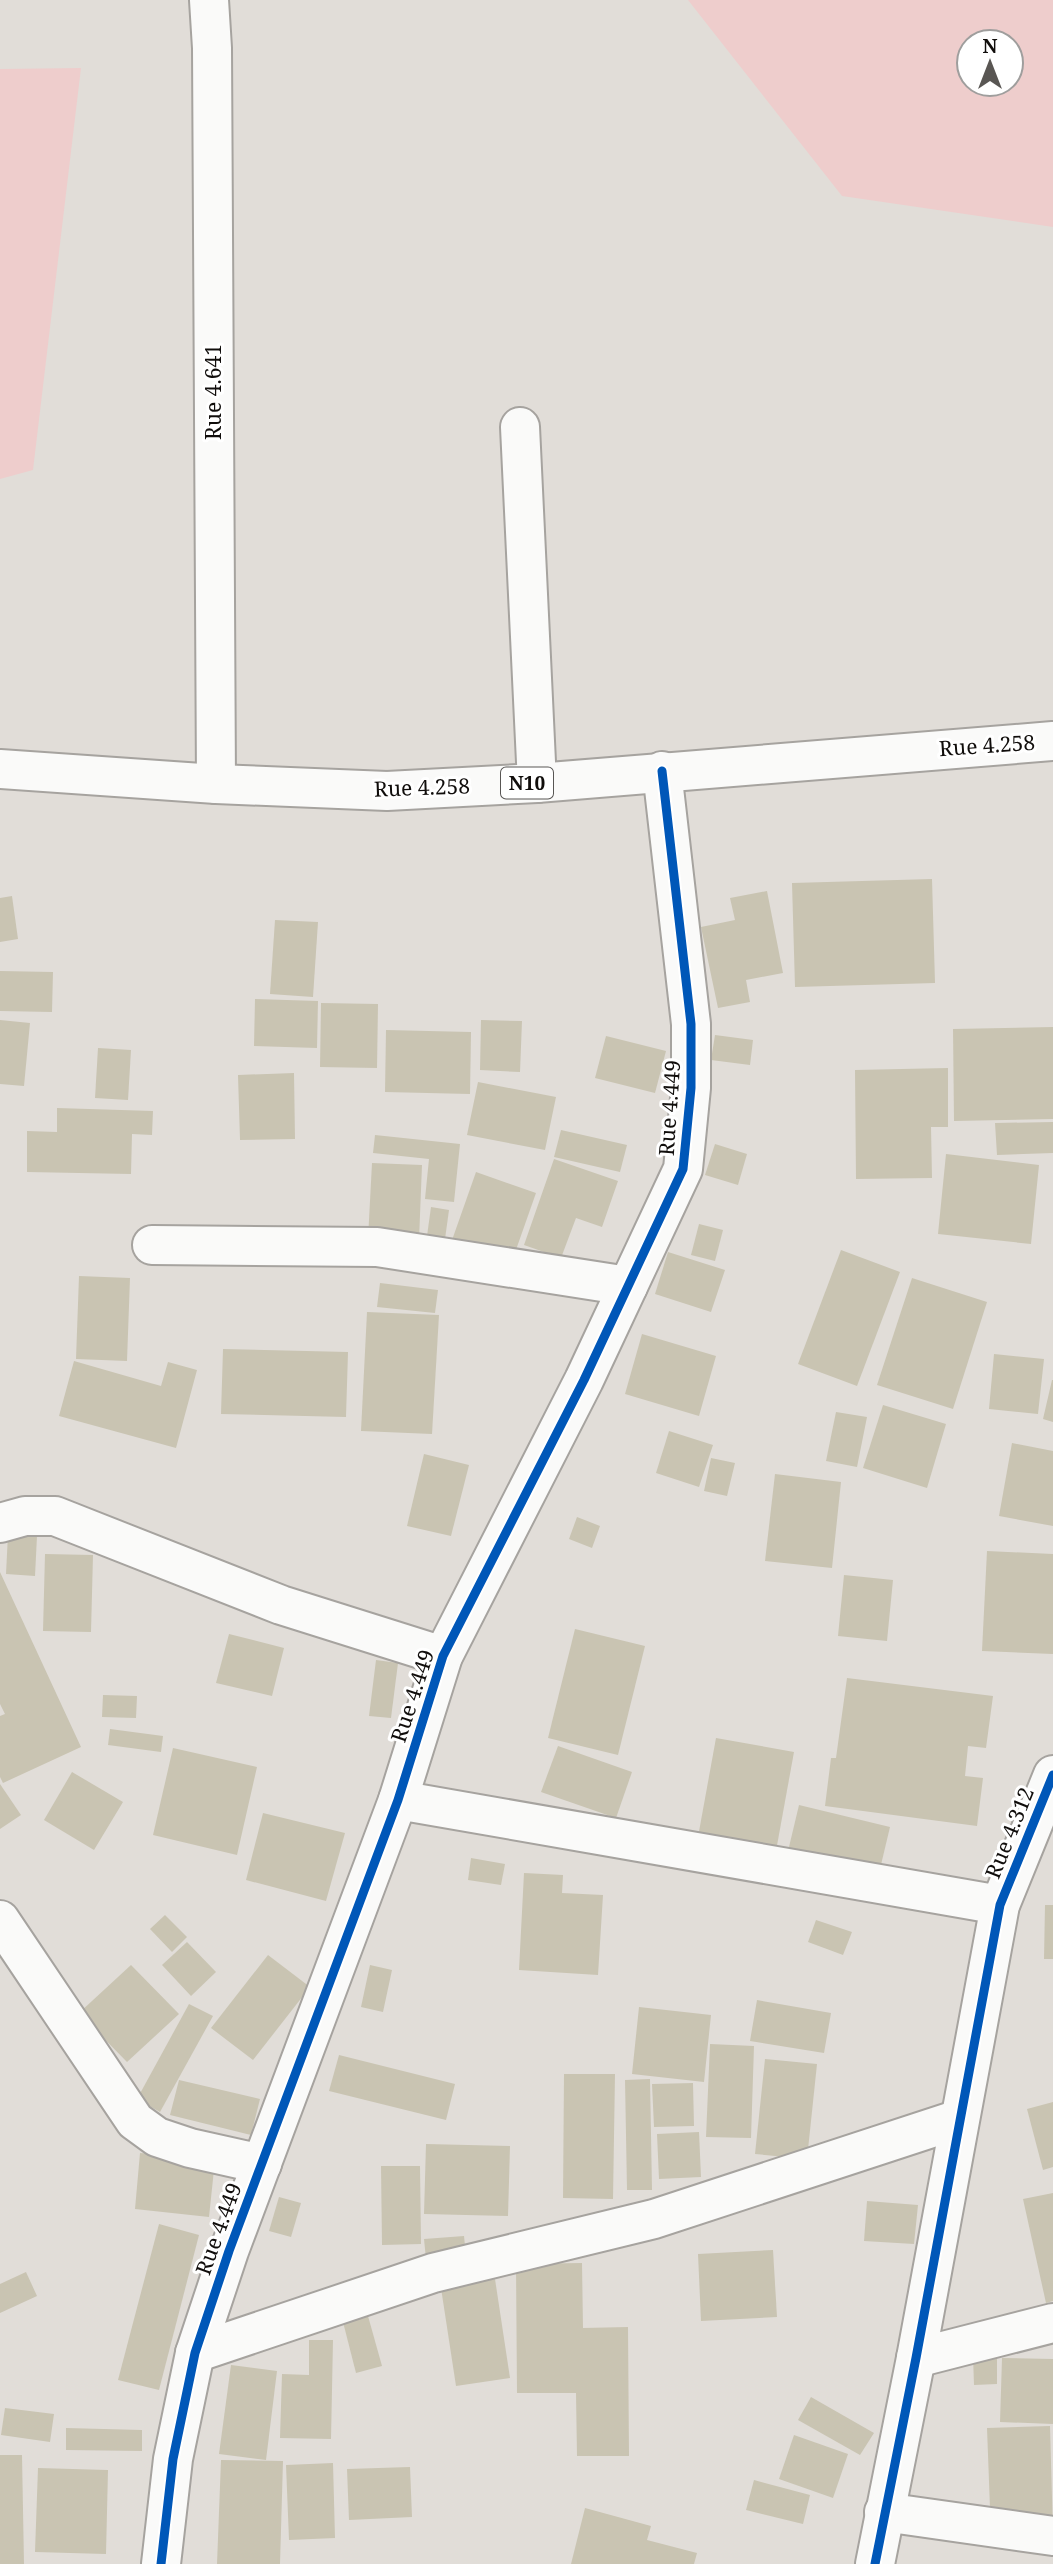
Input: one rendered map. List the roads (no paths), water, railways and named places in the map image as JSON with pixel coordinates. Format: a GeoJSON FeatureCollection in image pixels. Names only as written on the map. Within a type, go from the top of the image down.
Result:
{"type":"FeatureCollection","features":[{"type":"Feature","properties":{"kind":"main road","name":"Rue 4.641"},"geometry":{"type":"LineString","coordinates":[[209,0],[212,48],[216,784]]}},
{"type":"Feature","properties":{"kind":"main road"},"geometry":{"type":"LineString","coordinates":[[520,427],[537,783]]}},
{"type":"Feature","properties":{"kind":"main road","name":"Rue 4.258"},"geometry":{"type":"LineString","coordinates":[[0,769],[216,784],[387,791],[537,783],[1053,741]]}},
{"type":"Feature","properties":{"kind":"main road","name":"Rue 4.449"},"geometry":{"type":"LineString","coordinates":[[162,2564],[173,2459],[195,2353],[262,2164],[398,1800],[443,1656],[578,1392],[683,1169],[691,1088],[691,1024],[662,771]]}},
{"type":"Feature","properties":{"kind":"main road"},"geometry":{"type":"LineString","coordinates":[[152,1245],[377,1247],[628,1286]]}},
{"type":"Feature","properties":{"kind":"main road"},"geometry":{"type":"LineString","coordinates":[[0,1523],[25,1516],[55,1516],[281,1605],[443,1656]]}},
{"type":"Feature","properties":{"kind":"main road","name":"Rue 4.312"},"geometry":{"type":"LineString","coordinates":[[875,2564],[1000,1905],[1053,1775]]}},
{"type":"Feature","properties":{"kind":"main road"},"geometry":{"type":"LineString","coordinates":[[398,1800],[1000,1905]]}},
{"type":"Feature","properties":{"kind":"main road"},"geometry":{"type":"LineString","coordinates":[[0,1920],[135,2121],[157,2137],[190,2148],[262,2164]]}},
{"type":"Feature","properties":{"kind":"main road"},"geometry":{"type":"LineString","coordinates":[[195,2353],[433,2273],[654,2219],[959,2119]]}},
{"type":"Feature","properties":{"kind":"main road"},"geometry":{"type":"LineString","coordinates":[[916,2358],[1053,2323]]}},
{"type":"Feature","properties":{"kind":"main road"},"geometry":{"type":"LineString","coordinates":[[884,2512],[1053,2536]]}}]}
